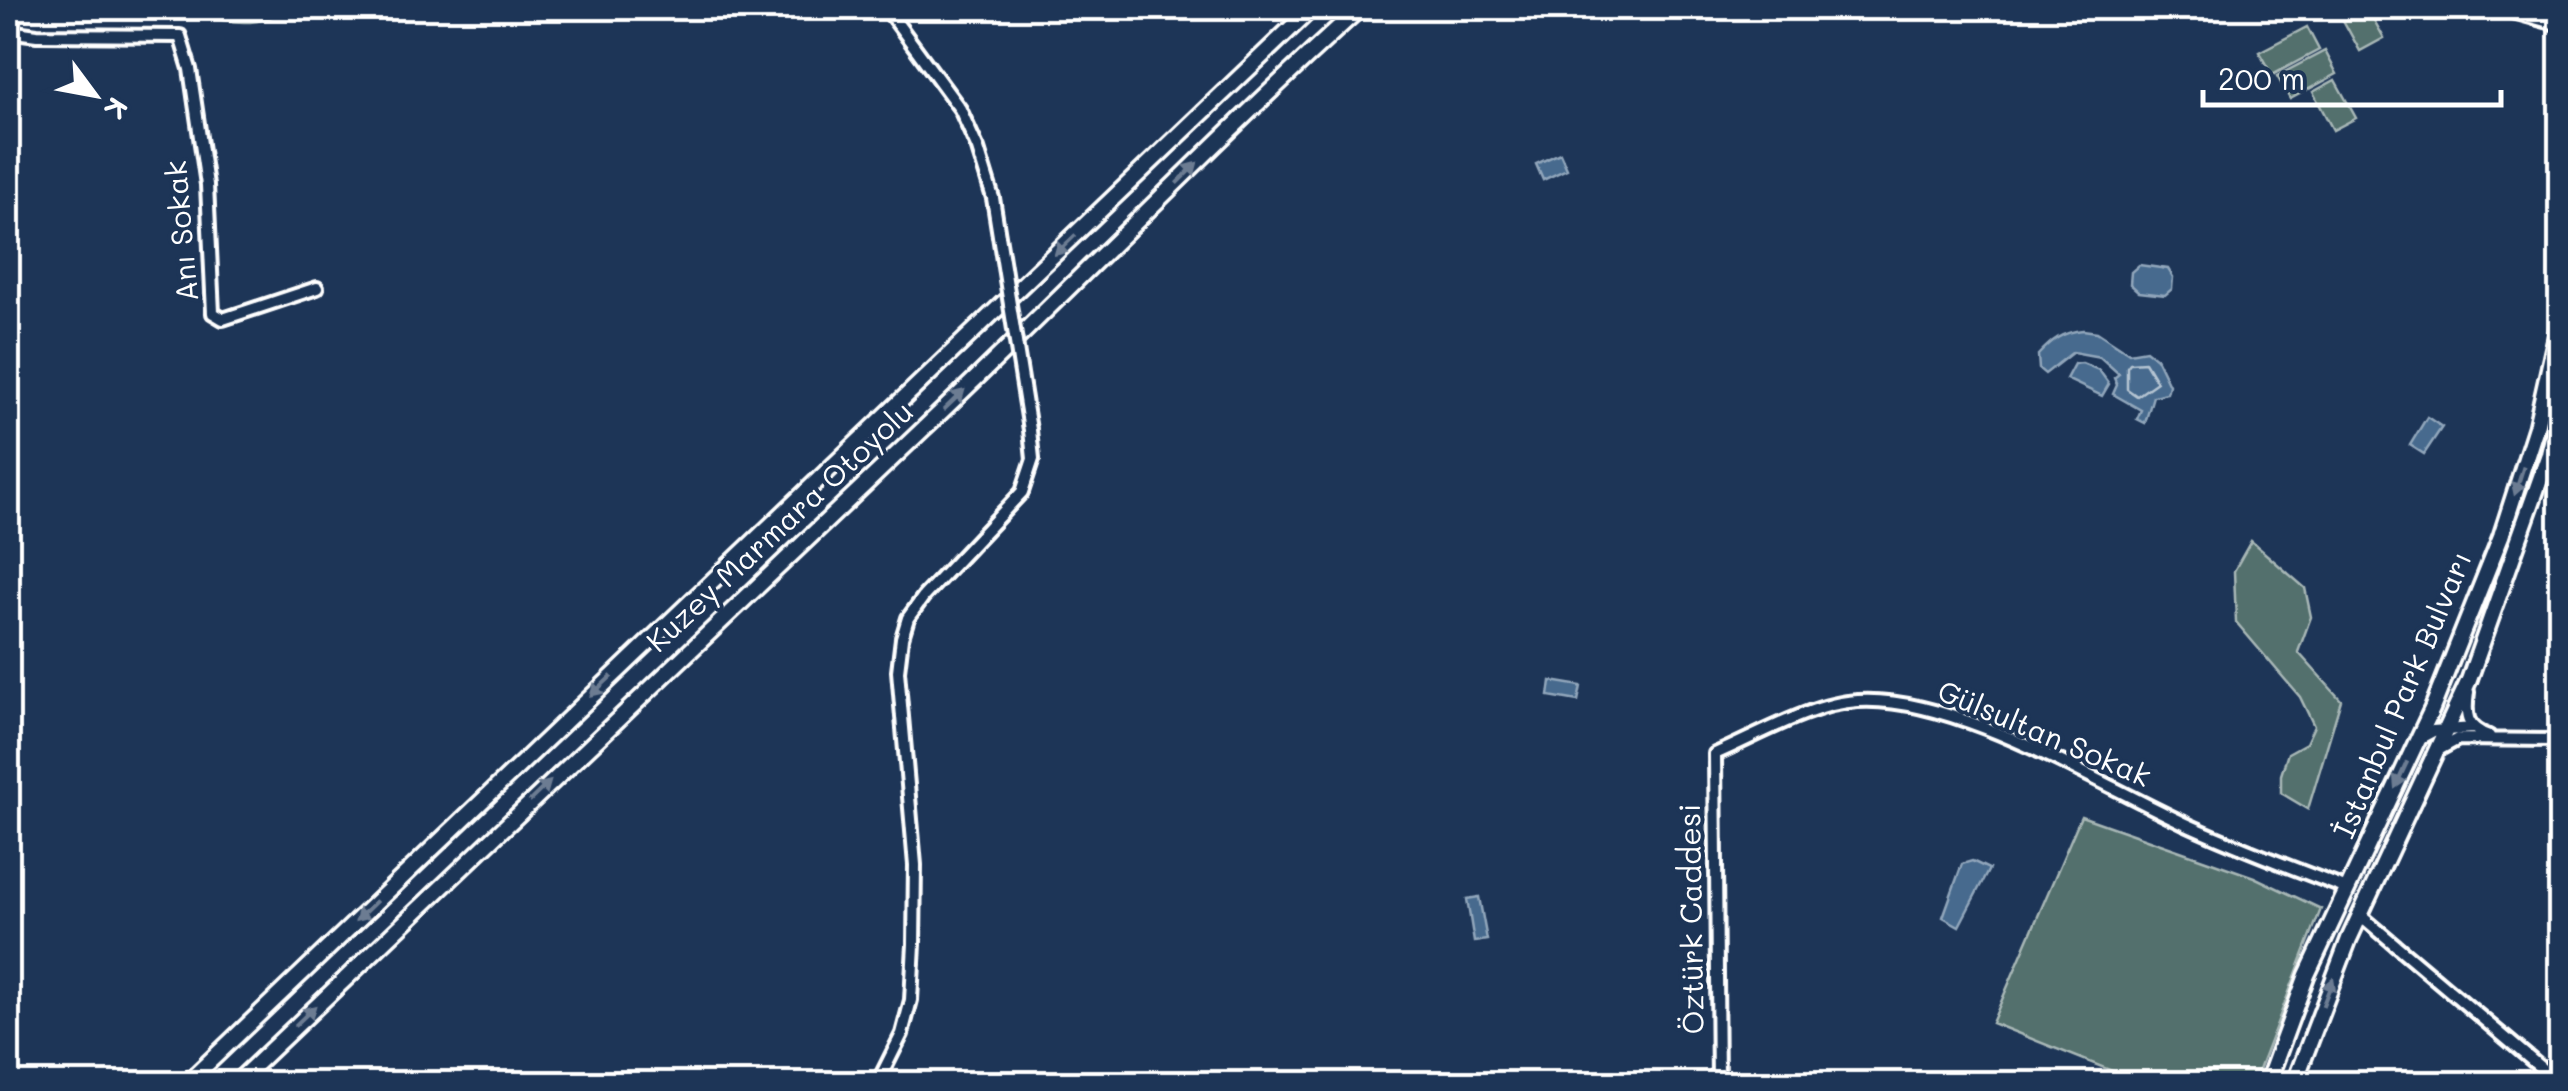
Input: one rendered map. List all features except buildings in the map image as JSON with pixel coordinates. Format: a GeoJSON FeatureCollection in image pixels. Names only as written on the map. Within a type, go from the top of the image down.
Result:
{"type":"FeatureCollection","features":[{"type":"Feature","properties":{"kind":"highway","name":"Kuzey Marmara Otoyolu"},"geometry":{"type":"LineString","coordinates":[[186,1084],[1312,8]]}},
{"type":"Feature","properties":{"kind":"highway","name":"Kuzey Marmara Otoyolu"},"geometry":{"type":"LineString","coordinates":[[235,1084],[936,418],[1267,92],[1360,8]]}},
{"type":"Feature","properties":{"kind":"highway","name":"İstanbul Park Bulvarı"},"geometry":{"type":"LineString","coordinates":[[2267,1084],[2307,974],[2419,739],[2501,536],[2536,427],[2560,318]]}},
{"type":"Feature","properties":{"kind":"highway","name":"İstanbul Park Bulvarı"},"geometry":{"type":"LineString","coordinates":[[2294,1084],[2360,915],[2450,732],[2549,454],[2560,410]]}},
{"type":"Feature","properties":{"kind":"street"},"geometry":{"type":"LineString","coordinates":[[877,1084],[902,1034],[913,962],[915,865],[898,672],[902,638],[908,618],[924,596],[1022,492],[1032,459],[993,198],[978,149],[960,109],[886,8]]}},
{"type":"Feature","properties":{"kind":"street"},"geometry":{"type":"LineString","coordinates":[[2499,8],[2560,25]]}},
{"type":"Feature","properties":{"kind":"street","name":"Anı Sokak"},"geometry":{"type":"LineString","coordinates":[[8,31],[60,36],[180,36],[190,68],[208,185],[213,313],[223,319],[317,288]]}},
{"type":"Feature","properties":{"kind":"street"},"geometry":{"type":"LineString","coordinates":[[2468,621],[2490,625]]}},
{"type":"Feature","properties":{"kind":"street"},"geometry":{"type":"LineString","coordinates":[[2469,680],[2464,715],[2472,728]]}},
{"type":"Feature","properties":{"kind":"street","name":"Gülsultan Sokak"},"geometry":{"type":"LineString","coordinates":[[1715,754],[1838,703],[1875,700],[1928,709],[2012,742],[2220,839],[2348,889]]}},
{"type":"Feature","properties":{"kind":"street"},"geometry":{"type":"LineString","coordinates":[[2432,708],[2450,732]]}},
{"type":"Feature","properties":{"kind":"street"},"geometry":{"type":"LineString","coordinates":[[2450,732],[2472,728],[2500,738]]}},
{"type":"Feature","properties":{"kind":"street"},"geometry":{"type":"LineString","coordinates":[[2419,739],[2433,731],[2560,740]]}},
{"type":"Feature","properties":{"kind":"street","name":"Öztürk Caddesi"},"geometry":{"type":"LineString","coordinates":[[1715,754],[1718,1084]]}},
{"type":"Feature","properties":{"kind":"street"},"geometry":{"type":"LineString","coordinates":[[2360,915],[2560,1084]]}},
{"type":"Feature","properties":{"kind":"green space"},"geometry":{"type":"Polygon","coordinates":[[[172,8],[285,8],[260,21],[245,22],[172,8]]]}},
{"type":"Feature","properties":{"kind":"green space"},"geometry":{"type":"Polygon","coordinates":[[[2367,8],[2384,38],[2360,51],[2338,11],[2367,8]]]}},
{"type":"Feature","properties":{"kind":"green space"},"geometry":{"type":"Polygon","coordinates":[[[2307,27],[2319,50],[2272,75],[2259,52],[2307,27]]]}},
{"type":"Feature","properties":{"kind":"green space"},"geometry":{"type":"Polygon","coordinates":[[[2325,51],[2337,74],[2290,99],[2277,76],[2325,51]]]}},
{"type":"Feature","properties":{"kind":"green space"},"geometry":{"type":"Polygon","coordinates":[[[2335,80],[2356,118],[2333,130],[2313,92],[2335,80]]]}},
{"type":"Feature","properties":{"kind":"green space"},"geometry":{"type":"Polygon","coordinates":[[[2251,541],[2305,588],[2311,617],[2298,652],[2341,700],[2308,809],[2281,793],[2281,775],[2288,753],[2306,743],[2314,726],[2300,697],[2236,622],[2234,571],[2251,541]]]}},
{"type":"Feature","properties":{"kind":"green space"},"geometry":{"type":"Polygon","coordinates":[[[2081,816],[2254,877],[2321,909],[2254,1083],[2142,1083],[1992,1023],[2081,816]]]}},
{"type":"Feature","properties":{"kind":"water"},"geometry":{"type":"Polygon","coordinates":[[[1560,153],[1567,169],[1543,180],[1536,164],[1560,153]]]}},
{"type":"Feature","properties":{"kind":"water"},"geometry":{"type":"Polygon","coordinates":[[[2139,265],[2168,269],[2173,277],[2172,289],[2165,295],[2139,292],[2130,284],[2131,272],[2139,265]]]}},
{"type":"Feature","properties":{"kind":"water"},"geometry":{"type":"Polygon","coordinates":[[[2083,330],[2097,332],[2129,353],[2146,350],[2156,358],[2169,385],[2167,393],[2153,396],[2145,423],[2137,419],[2141,410],[2113,394],[2117,385],[2114,378],[2119,374],[2100,357],[2073,352],[2045,374],[2039,369],[2038,355],[2048,345],[2063,335],[2083,330]]]}},
{"type":"Feature","properties":{"kind":"water"},"geometry":{"type":"Polygon","coordinates":[[[2074,364],[2099,370],[2109,384],[2102,396],[2066,379],[2074,364]]]}},
{"type":"Feature","properties":{"kind":"water"},"geometry":{"type":"Polygon","coordinates":[[[2427,417],[2442,427],[2424,454],[2410,445],[2427,417]]]}},
{"type":"Feature","properties":{"kind":"water"},"geometry":{"type":"Polygon","coordinates":[[[1551,681],[1581,686],[1578,701],[1549,696],[1551,681]]]}},
{"type":"Feature","properties":{"kind":"water"},"geometry":{"type":"Polygon","coordinates":[[[1972,861],[1989,869],[1959,926],[1943,917],[1962,864],[1972,861]]]}},
{"type":"Feature","properties":{"kind":"water"},"geometry":{"type":"Polygon","coordinates":[[[1479,897],[1487,940],[1474,942],[1467,899],[1479,897]]]}}]}
